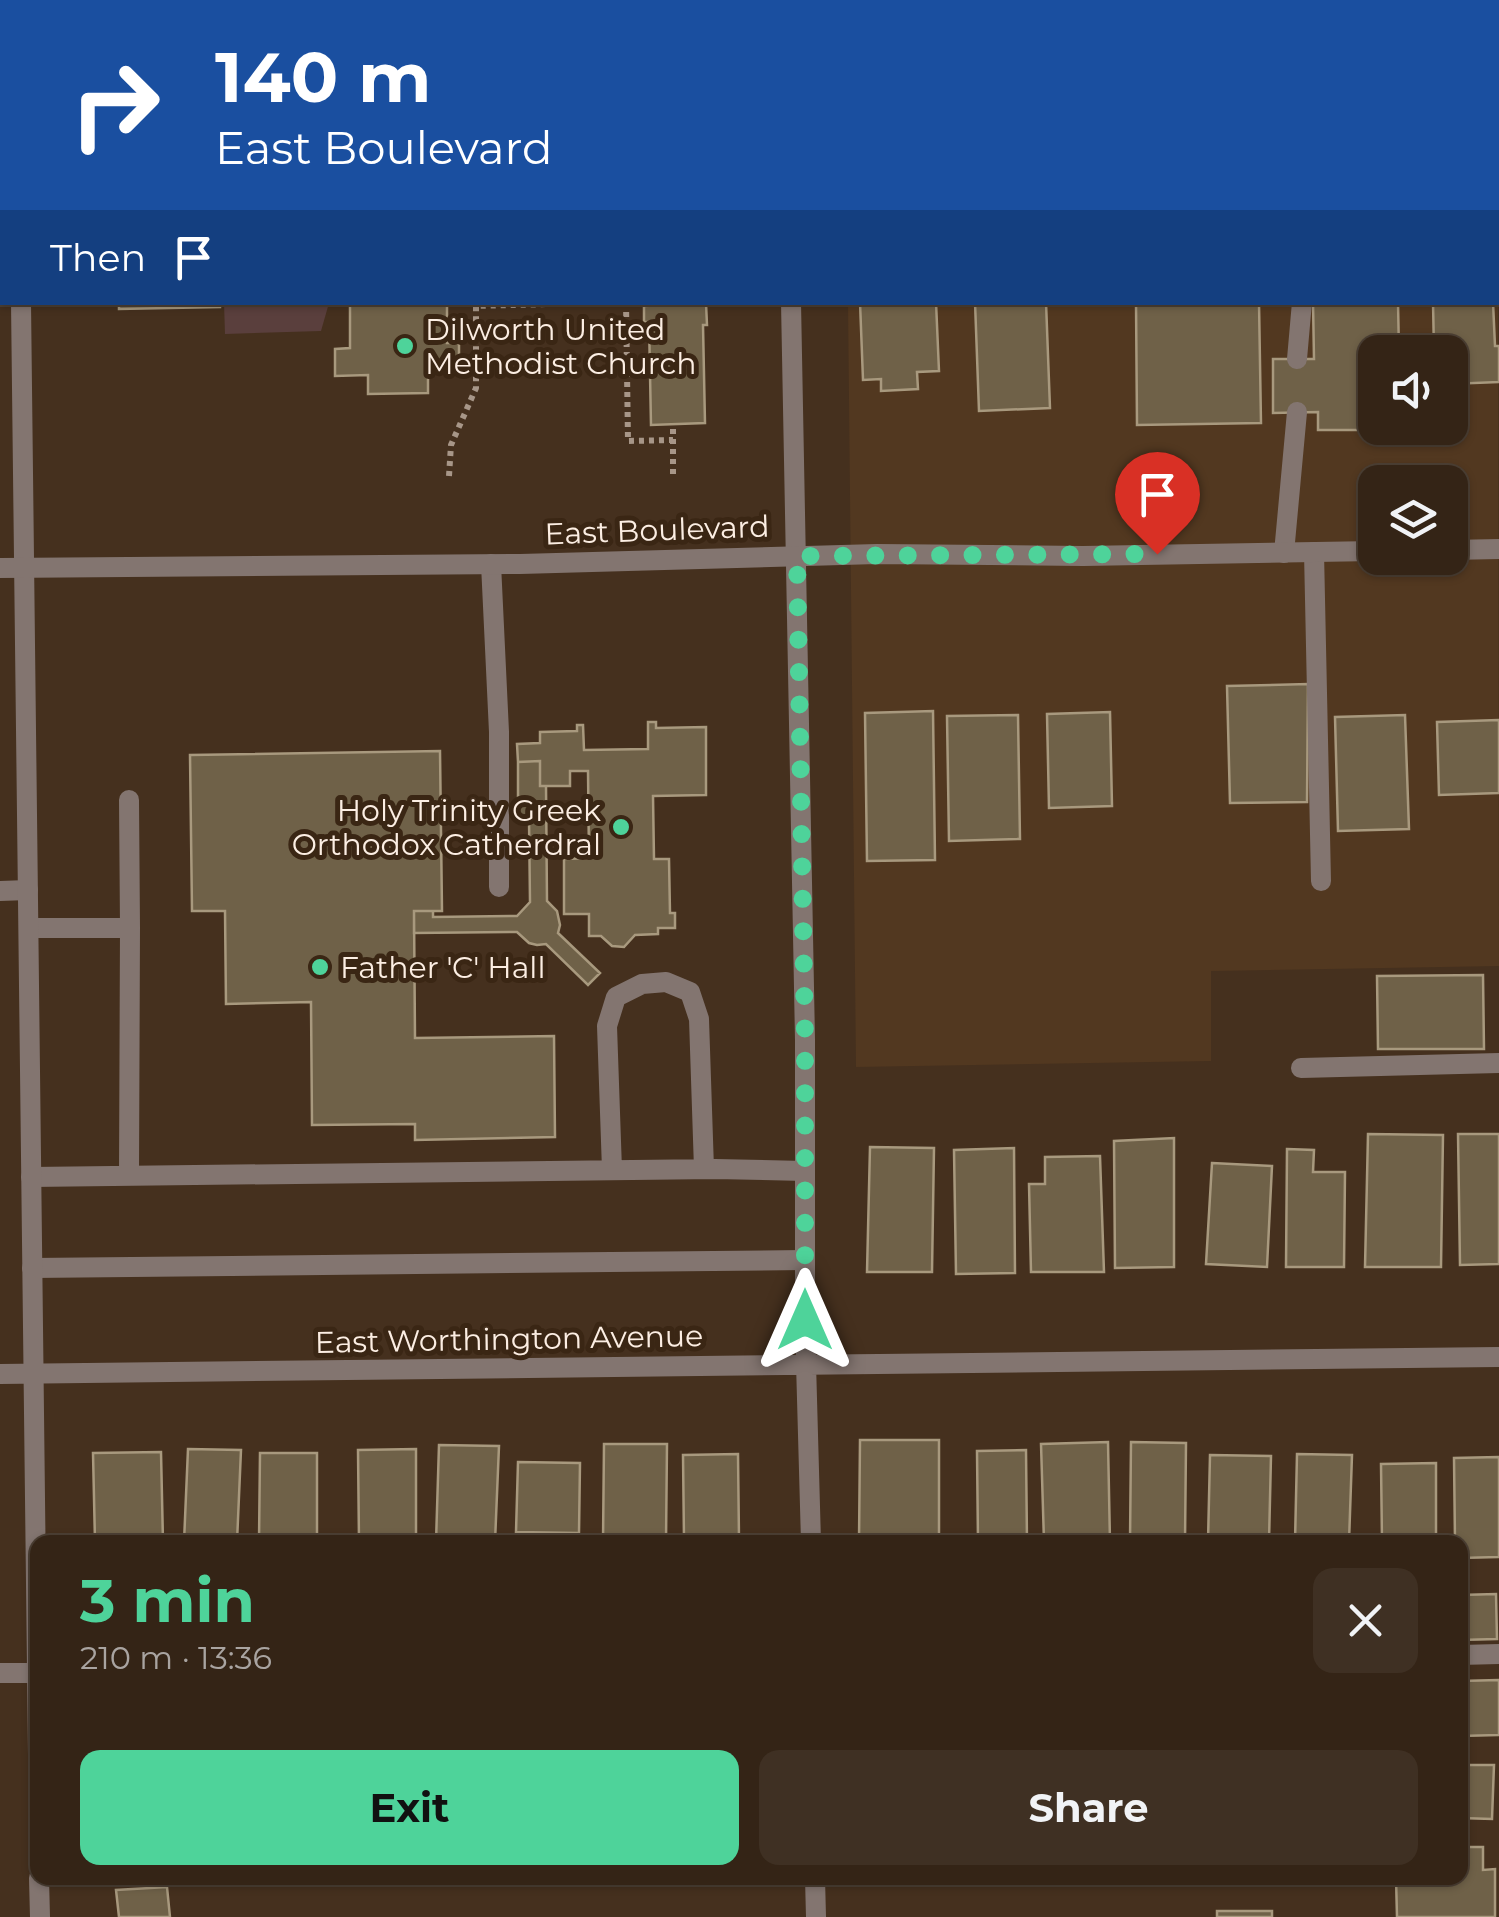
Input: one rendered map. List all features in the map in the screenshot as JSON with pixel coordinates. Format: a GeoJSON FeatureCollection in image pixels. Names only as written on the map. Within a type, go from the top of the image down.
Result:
{"type":"FeatureCollection","features":[{"type":"Feature","properties":{"kind":"street"},"geometry":{"type":"LineString","coordinates":[[21,305],[35,1535]]}},
{"type":"Feature","properties":{"kind":"street"},"geometry":{"type":"LineString","coordinates":[[792,305],[811,1535]]}},
{"type":"Feature","properties":{"kind":"street"},"geometry":{"type":"LineString","coordinates":[[1298,359],[1302,305]]}},
{"type":"Feature","properties":{"kind":"street"},"geometry":{"type":"LineString","coordinates":[[1284,553],[1297,412]]}},
{"type":"Feature","properties":{"kind":"street"},"geometry":{"type":"LineString","coordinates":[[1468,550],[1499,549]]}},
{"type":"Feature","properties":{"kind":"street","name":"East Boulevard"},"geometry":{"type":"LineString","coordinates":[[0,568],[1358,551]]}},
{"type":"Feature","properties":{"kind":"street"},"geometry":{"type":"LineString","coordinates":[[1314,552],[1321,881]]}},
{"type":"Feature","properties":{"kind":"street"},"geometry":{"type":"LineString","coordinates":[[492,564],[499,732],[499,886]]}},
{"type":"Feature","properties":{"kind":"street"},"geometry":{"type":"LineString","coordinates":[[128,1176],[129,800]]}},
{"type":"Feature","properties":{"kind":"street"},"geometry":{"type":"LineString","coordinates":[[0,891],[28,890]]}},
{"type":"Feature","properties":{"kind":"street"},"geometry":{"type":"LineString","coordinates":[[28,928],[130,928]]}},
{"type":"Feature","properties":{"kind":"street"},"geometry":{"type":"LineString","coordinates":[[612,1170],[607,1026],[616,997],[642,984],[666,982],[690,992],[699,1019],[704,1169]]}},
{"type":"Feature","properties":{"kind":"street"},"geometry":{"type":"LineString","coordinates":[[1300,1068],[1499,1063]]}},
{"type":"Feature","properties":{"kind":"street"},"geometry":{"type":"LineString","coordinates":[[31,1177],[805,1171]]}},
{"type":"Feature","properties":{"kind":"street"},"geometry":{"type":"LineString","coordinates":[[32,1268],[804,1260]]}},
{"type":"Feature","properties":{"kind":"street","name":"East Worthington Avenue"},"geometry":{"type":"LineString","coordinates":[[0,1374],[1499,1357]]}},
{"type":"Feature","properties":{"kind":"street"},"geometry":{"type":"LineString","coordinates":[[1468,1655],[1499,1654]]}},
{"type":"Feature","properties":{"kind":"street"},"geometry":{"type":"LineString","coordinates":[[0,1673],[30,1673]]}},
{"type":"Feature","properties":{"kind":"street"},"geometry":{"type":"LineString","coordinates":[[39,1885],[40,1917]]}},
{"type":"Feature","properties":{"kind":"street"},"geometry":{"type":"LineString","coordinates":[[816,1885],[816,1917]]}},
{"type":"Feature","properties":{"kind":"path"},"geometry":{"type":"LineString","coordinates":[[449,476],[451,445],[476,388],[476,306],[513,305]]}},
{"type":"Feature","properties":{"kind":"path"},"geometry":{"type":"LineString","coordinates":[[625,305],[628,441],[673,440]]}},
{"type":"Feature","properties":{"kind":"path"},"geometry":{"type":"LineString","coordinates":[[672,474],[673,424]]}},
{"type":"Feature","properties":{"kind":"shaded area"},"geometry":{"type":"Polygon","coordinates":[[[224,305],[328,305],[321,331],[225,334],[224,305]]]}},
{"type":"Feature","properties":{"kind":"shaded area"},"geometry":{"type":"Polygon","coordinates":[[[848,305],[1498,305],[1499,966],[1211,971],[1211,1061],[856,1067],[848,305]]]}},
{"type":"Feature","properties":{"kind":"building"},"geometry":{"type":"Polygon","coordinates":[[[119,305],[220,305],[220,307],[119,309],[119,305]]]}},
{"type":"Feature","properties":{"kind":"building","name":"Dilworth United Methodist Church"},"geometry":{"type":"Polygon","coordinates":[[[350,305],[447,305],[447,343],[459,343],[459,373],[428,374],[428,393],[368,394],[368,375],[335,376],[335,349],[350,348],[350,305]]]}},
{"type":"Feature","properties":{"kind":"building"},"geometry":{"type":"Polygon","coordinates":[[[706,305],[705,423],[651,425],[649,322],[644,322],[644,306],[706,305]]]}},
{"type":"Feature","properties":{"kind":"building"},"geometry":{"type":"Polygon","coordinates":[[[860,305],[936,305],[939,371],[917,372],[918,389],[881,391],[881,379],[863,380],[860,305]]]}},
{"type":"Feature","properties":{"kind":"building"},"geometry":{"type":"Polygon","coordinates":[[[975,305],[1046,305],[1050,408],[979,411],[975,305]]]}},
{"type":"Feature","properties":{"kind":"building"},"geometry":{"type":"Polygon","coordinates":[[[1136,305],[1259,305],[1261,423],[1137,425],[1136,305]]]}},
{"type":"Feature","properties":{"kind":"building"},"geometry":{"type":"Polygon","coordinates":[[[1313,305],[1398,305],[1399,335],[1358,335],[1358,430],[1318,430],[1318,412],[1273,413],[1273,359],[1314,359],[1313,305]]]}},
{"type":"Feature","properties":{"kind":"building"},"geometry":{"type":"Polygon","coordinates":[[[1433,305],[1493,305],[1499,382],[1468,383],[1468,335],[1434,335],[1433,305]]]}},
{"type":"Feature","properties":{"kind":"building"},"geometry":{"type":"Polygon","coordinates":[[[1308,684],[1307,802],[1230,803],[1227,686],[1308,684]]]}},
{"type":"Feature","properties":{"kind":"building"},"geometry":{"type":"Polygon","coordinates":[[[933,711],[935,860],[867,861],[865,713],[933,711]]]}},
{"type":"Feature","properties":{"kind":"building"},"geometry":{"type":"Polygon","coordinates":[[[1110,712],[1112,806],[1049,808],[1047,714],[1110,712]]]}},
{"type":"Feature","properties":{"kind":"building"},"geometry":{"type":"Polygon","coordinates":[[[1018,715],[1020,839],[949,841],[947,716],[1018,715]]]}},
{"type":"Feature","properties":{"kind":"building"},"geometry":{"type":"Polygon","coordinates":[[[1405,715],[1409,829],[1338,831],[1335,717],[1405,715]]]}},
{"type":"Feature","properties":{"kind":"building"},"geometry":{"type":"Polygon","coordinates":[[[1499,720],[1499,793],[1439,795],[1437,722],[1499,720]]]}},
{"type":"Feature","properties":{"kind":"building","name":"Holy Trinity Greek Orthodox Catherdral"},"geometry":{"type":"Polygon","coordinates":[[[648,722],[656,722],[656,728],[706,727],[706,795],[653,796],[654,859],[669,859],[670,913],[675,913],[675,928],[658,928],[658,934],[635,935],[624,947],[612,946],[601,936],[589,936],[589,914],[564,914],[564,859],[589,858],[588,771],[570,771],[570,786],[540,786],[540,761],[518,762],[517,744],[540,743],[540,732],[577,731],[577,725],[583,725],[584,750],[648,749],[648,722]]]}},
{"type":"Feature","properties":{"kind":"building","name":"Father 'C' Hall"},"geometry":{"type":"Polygon","coordinates":[[[440,751],[442,911],[414,911],[415,1038],[554,1036],[555,1137],[415,1140],[415,1124],[312,1125],[311,1002],[226,1004],[225,911],[192,911],[190,755],[440,751]]]}},
{"type":"Feature","properties":{"kind":"building"},"geometry":{"type":"Polygon","coordinates":[[[540,761],[540,786],[546,786],[547,901],[557,911],[558,933],[600,973],[588,985],[546,944],[529,943],[517,932],[414,933],[414,911],[433,911],[433,917],[517,916],[530,902],[529,818],[518,819],[518,762],[540,761]]]}},
{"type":"Feature","properties":{"kind":"building"},"geometry":{"type":"Polygon","coordinates":[[[1483,975],[1484,1049],[1378,1049],[1377,976],[1483,975]]]}},
{"type":"Feature","properties":{"kind":"building"},"geometry":{"type":"Polygon","coordinates":[[[1368,1134],[1443,1135],[1441,1267],[1365,1267],[1368,1134]]]}},
{"type":"Feature","properties":{"kind":"building"},"geometry":{"type":"Polygon","coordinates":[[[1458,1134],[1499,1134],[1499,1264],[1460,1265],[1458,1134]]]}},
{"type":"Feature","properties":{"kind":"building"},"geometry":{"type":"Polygon","coordinates":[[[1174,1138],[1174,1267],[1115,1268],[1114,1141],[1174,1138]]]}},
{"type":"Feature","properties":{"kind":"building"},"geometry":{"type":"Polygon","coordinates":[[[870,1147],[934,1148],[932,1272],[867,1272],[870,1147]]]}},
{"type":"Feature","properties":{"kind":"building"},"geometry":{"type":"Polygon","coordinates":[[[1014,1148],[1015,1273],[956,1274],[954,1150],[1014,1148]]]}},
{"type":"Feature","properties":{"kind":"building"},"geometry":{"type":"Polygon","coordinates":[[[1287,1149],[1314,1150],[1313,1172],[1345,1172],[1344,1267],[1286,1267],[1287,1149]]]}},
{"type":"Feature","properties":{"kind":"building"},"geometry":{"type":"Polygon","coordinates":[[[1100,1156],[1104,1272],[1031,1272],[1029,1184],[1045,1184],[1045,1157],[1100,1156]]]}},
{"type":"Feature","properties":{"kind":"building"},"geometry":{"type":"Polygon","coordinates":[[[1212,1163],[1272,1166],[1267,1267],[1206,1264],[1212,1163]]]}},
{"type":"Feature","properties":{"kind":"building"},"geometry":{"type":"Polygon","coordinates":[[[860,1440],[939,1440],[939,1535],[859,1535],[860,1440]]]}},
{"type":"Feature","properties":{"kind":"building"},"geometry":{"type":"Polygon","coordinates":[[[1108,1442],[1110,1535],[1044,1535],[1041,1444],[1108,1442]]]}},
{"type":"Feature","properties":{"kind":"building"},"geometry":{"type":"Polygon","coordinates":[[[1131,1442],[1186,1443],[1185,1535],[1130,1535],[1131,1442]]]}},
{"type":"Feature","properties":{"kind":"building"},"geometry":{"type":"Polygon","coordinates":[[[604,1444],[667,1444],[666,1535],[603,1535],[604,1444]]]}},
{"type":"Feature","properties":{"kind":"building"},"geometry":{"type":"Polygon","coordinates":[[[439,1445],[499,1446],[495,1535],[436,1535],[439,1445]]]}},
{"type":"Feature","properties":{"kind":"building"},"geometry":{"type":"Polygon","coordinates":[[[188,1449],[241,1450],[237,1535],[184,1535],[188,1449]]]}},
{"type":"Feature","properties":{"kind":"building"},"geometry":{"type":"Polygon","coordinates":[[[416,1449],[416,1535],[359,1535],[358,1450],[416,1449]]]}},
{"type":"Feature","properties":{"kind":"building"},"geometry":{"type":"Polygon","coordinates":[[[1026,1450],[1027,1535],[978,1535],[977,1451],[1026,1450]]]}},
{"type":"Feature","properties":{"kind":"building"},"geometry":{"type":"Polygon","coordinates":[[[161,1452],[163,1535],[95,1535],[93,1453],[161,1452]]]}},
{"type":"Feature","properties":{"kind":"building"},"geometry":{"type":"Polygon","coordinates":[[[260,1453],[317,1453],[317,1535],[259,1535],[260,1453]]]}},
{"type":"Feature","properties":{"kind":"building"},"geometry":{"type":"Polygon","coordinates":[[[738,1454],[739,1535],[684,1535],[683,1455],[738,1454]]]}},
{"type":"Feature","properties":{"kind":"building"},"geometry":{"type":"Polygon","coordinates":[[[1297,1454],[1352,1455],[1349,1535],[1295,1535],[1297,1454]]]}},
{"type":"Feature","properties":{"kind":"building"},"geometry":{"type":"Polygon","coordinates":[[[1210,1455],[1271,1456],[1269,1535],[1208,1535],[1210,1455]]]}},
{"type":"Feature","properties":{"kind":"building"},"geometry":{"type":"Polygon","coordinates":[[[1499,1457],[1499,1557],[1468,1558],[1468,1535],[1455,1535],[1454,1458],[1499,1457]]]}},
{"type":"Feature","properties":{"kind":"building"},"geometry":{"type":"Polygon","coordinates":[[[518,1462],[580,1463],[579,1533],[516,1532],[518,1462]]]}},
{"type":"Feature","properties":{"kind":"building"},"geometry":{"type":"Polygon","coordinates":[[[1436,1463],[1436,1535],[1382,1535],[1381,1464],[1436,1463]]]}},
{"type":"Feature","properties":{"kind":"building"},"geometry":{"type":"Polygon","coordinates":[[[1496,1594],[1497,1639],[1468,1640],[1468,1595],[1496,1594]]]}},
{"type":"Feature","properties":{"kind":"building"},"geometry":{"type":"Polygon","coordinates":[[[1499,1680],[1499,1735],[1468,1736],[1468,1681],[1499,1680]]]}},
{"type":"Feature","properties":{"kind":"building"},"geometry":{"type":"Polygon","coordinates":[[[1468,1765],[1494,1765],[1492,1819],[1468,1818],[1468,1765]]]}},
{"type":"Feature","properties":{"kind":"building"},"geometry":{"type":"Polygon","coordinates":[[[1468,1847],[1483,1847],[1483,1870],[1495,1869],[1495,1917],[1397,1917],[1396,1885],[1468,1885],[1468,1847]]]}},
{"type":"Feature","properties":{"kind":"building"},"geometry":{"type":"Polygon","coordinates":[[[167,1887],[170,1917],[119,1917],[116,1890],[167,1887]]]}},
{"type":"Feature","properties":{"kind":"building"},"geometry":{"type":"Polygon","coordinates":[[[1217,1911],[1272,1911],[1272,1917],[1217,1917],[1217,1911]]]}},
{"type":"Feature","properties":{"kind":"place","name":"Dilworth United Methodist Church"},"geometry":{"type":"Point","coordinates":[405,346]}},
{"type":"Feature","properties":{"kind":"place","name":"Holy Trinity Greek Orthodox Catherdral"},"geometry":{"type":"Point","coordinates":[621,827]}},
{"type":"Feature","properties":{"kind":"place","name":"Father 'C' Hall"},"geometry":{"type":"Point","coordinates":[320,967]}},
{"type":"Feature","properties":{"kind":"route"},"geometry":{"type":"LineString","coordinates":[[805,1320],[797,556],[1157,554]]}}]}
